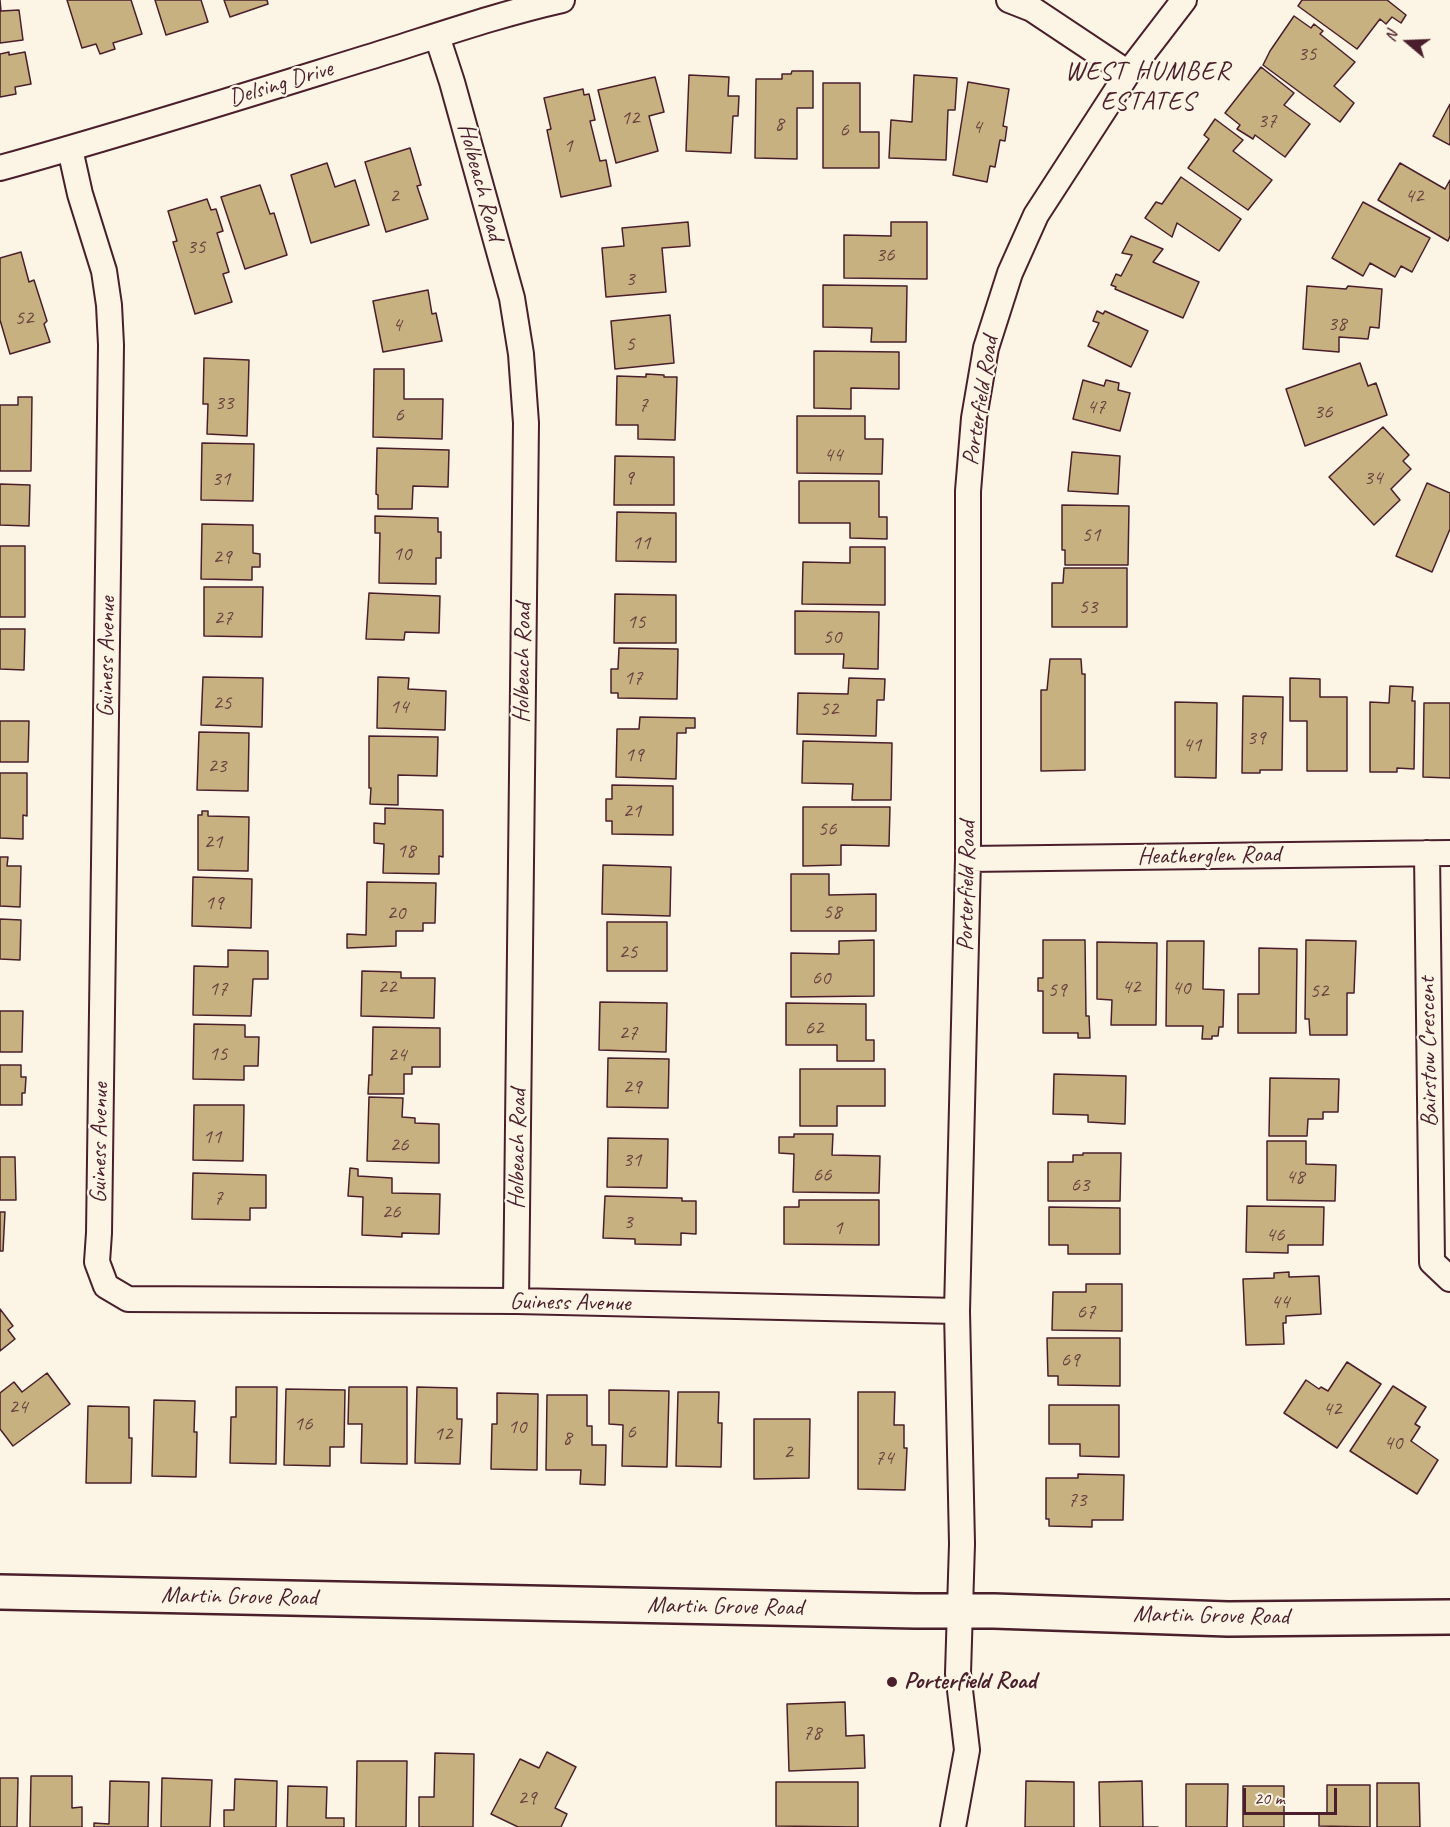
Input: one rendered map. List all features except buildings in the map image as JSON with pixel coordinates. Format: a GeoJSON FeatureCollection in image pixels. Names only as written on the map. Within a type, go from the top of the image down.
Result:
{"type":"FeatureCollection","features":[{"type":"Feature","properties":{"kind":"main road","name":"Martin Grove Road"},"geometry":{"type":"LineString","coordinates":[[0,1592],[1228,1618],[1450,1617]]}},
{"type":"Feature","properties":{"kind":"street","name":"Delsing Drive"},"geometry":{"type":"LineString","coordinates":[[0,168],[69,149],[519,9],[562,0]]}},
{"type":"Feature","properties":{"kind":"street"},"geometry":{"type":"LineString","coordinates":[[1009,0],[1032,9],[1128,73]]}},
{"type":"Feature","properties":{"kind":"street","name":"Porterfield Road"},"geometry":{"type":"LineString","coordinates":[[953,1827],[967,1750],[958,1673],[962,1544],[957,1311],[968,859],[968,491],[974,418],[986,348],[1010,273],[1036,215],[1128,73],[1184,0]]}},
{"type":"Feature","properties":{"kind":"street","name":"Holbeach Road"},"geometry":{"type":"LineString","coordinates":[[437,36],[512,298],[521,354],[526,423],[516,1301]]}},
{"type":"Feature","properties":{"kind":"street","name":"Guiness Avenue"},"geometry":{"type":"LineString","coordinates":[[69,149],[80,194],[104,271],[111,345],[100,1186],[97,1262],[106,1286],[128,1299],[516,1301],[957,1311]]}},
{"type":"Feature","properties":{"kind":"street","name":"Heatherglen Road"},"geometry":{"type":"LineString","coordinates":[[968,859],[1438,853]]}},
{"type":"Feature","properties":{"kind":"street","name":"Bairstow Crescent"},"geometry":{"type":"LineString","coordinates":[[1438,853],[1432,1262],[1450,1279]]}},
{"type":"Feature","properties":{"kind":"place","name":"Porterfield Road"},"geometry":{"type":"Point","coordinates":[892,1682]}},
{"type":"Feature","properties":{"kind":"district","name":"WEST HUMBER ESTATES"},"geometry":{"type":"Point","coordinates":[1148,87]}}]}
